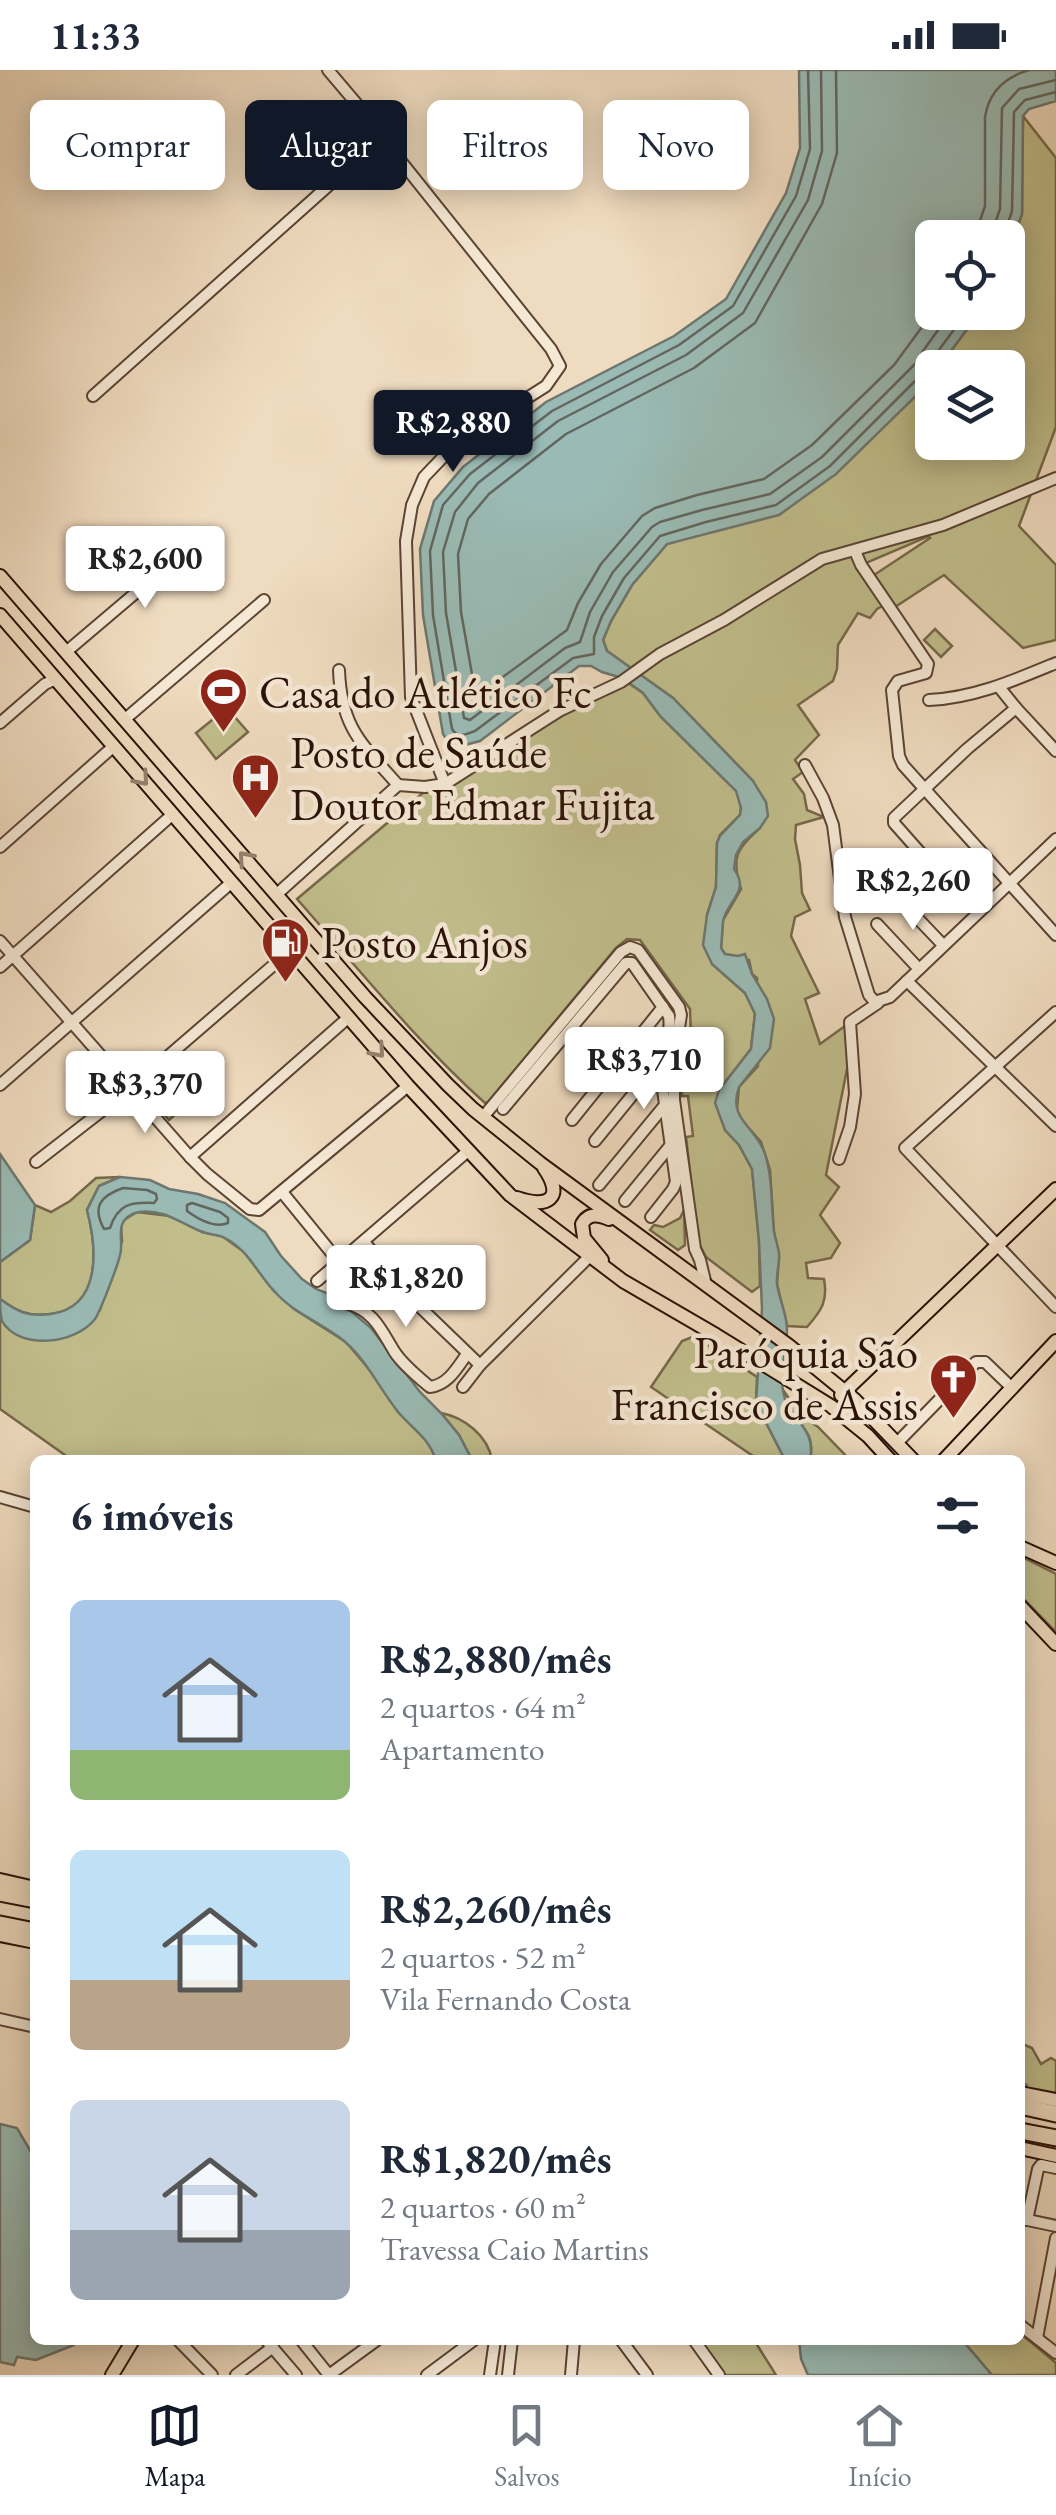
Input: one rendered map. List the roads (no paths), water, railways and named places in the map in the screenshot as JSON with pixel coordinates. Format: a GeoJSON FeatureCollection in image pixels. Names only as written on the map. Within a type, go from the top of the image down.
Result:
{"type":"FeatureCollection","features":[{"type":"Feature","properties":{"kind":"highway"},"geometry":{"type":"LineString","coordinates":[[0,1893],[30,1899]]}},
{"type":"Feature","properties":{"kind":"highway"},"geometry":{"type":"LineString","coordinates":[[0,1924],[30,1930]]}},
{"type":"Feature","properties":{"kind":"highway"},"geometry":{"type":"LineString","coordinates":[[1025,2106],[1052,2106]]}},
{"type":"Feature","properties":{"kind":"main road"},"geometry":{"type":"LineString","coordinates":[[0,576],[418,1056],[483,1117],[540,1162],[788,1345],[844,1391],[908,1455]]}},
{"type":"Feature","properties":{"kind":"main road"},"geometry":{"type":"LineString","coordinates":[[0,615],[408,1086],[510,1195],[614,1275],[831,1406],[885,1455]]}},
{"type":"Feature","properties":{"kind":"main road"},"geometry":{"type":"LineString","coordinates":[[56,679],[79,667]]}},
{"type":"Feature","properties":{"kind":"main road"},"geometry":{"type":"LineString","coordinates":[[510,1195],[538,1204],[551,1198],[553,1184],[540,1162]]}},
{"type":"Feature","properties":{"kind":"main road"},"geometry":{"type":"LineString","coordinates":[[831,1406],[1056,1189]]}},
{"type":"Feature","properties":{"kind":"main road"},"geometry":{"type":"LineString","coordinates":[[614,1275],[584,1238],[583,1222],[598,1215],[638,1234]]}},
{"type":"Feature","properties":{"kind":"main road"},"geometry":{"type":"LineString","coordinates":[[949,1455],[1056,1341]]}},
{"type":"Feature","properties":{"kind":"main road"},"geometry":{"type":"LineString","coordinates":[[1025,1549],[1056,1563]]}},
{"type":"Feature","properties":{"kind":"main road"},"geometry":{"type":"LineString","coordinates":[[1025,1611],[1056,1644]]}},
{"type":"Feature","properties":{"kind":"main road"},"geometry":{"type":"LineString","coordinates":[[0,1880],[30,1887]]}},
{"type":"Feature","properties":{"kind":"main road"},"geometry":{"type":"LineString","coordinates":[[0,1935],[30,1941]]}},
{"type":"Feature","properties":{"kind":"main road"},"geometry":{"type":"LineString","coordinates":[[1025,2095],[1052,2106]]}},
{"type":"Feature","properties":{"kind":"main road"},"geometry":{"type":"LineString","coordinates":[[1046,2162],[1056,2156]]}},
{"type":"Feature","properties":{"kind":"main road"},"geometry":{"type":"LineString","coordinates":[[112,2375],[131,2345]]}},
{"type":"Feature","properties":{"kind":"street"},"geometry":{"type":"LineString","coordinates":[[328,70],[353,100]]}},
{"type":"Feature","properties":{"kind":"street"},"geometry":{"type":"LineString","coordinates":[[407,169],[551,348],[560,366],[546,386],[444,455],[424,477],[412,505],[406,541],[411,697],[445,784]]}},
{"type":"Feature","properties":{"kind":"street"},"geometry":{"type":"LineString","coordinates":[[93,396],[324,190]]}},
{"type":"Feature","properties":{"kind":"street"},"geometry":{"type":"LineString","coordinates":[[339,670],[342,704],[355,737],[398,785],[424,788],[445,784],[559,711],[621,682],[660,654],[724,620],[812,564],[944,524],[1056,478]]}},
{"type":"Feature","properties":{"kind":"street"},"geometry":{"type":"LineString","coordinates":[[66,652],[198,540]]}},
{"type":"Feature","properties":{"kind":"street"},"geometry":{"type":"LineString","coordinates":[[855,552],[928,664],[927,672],[898,682],[892,690],[903,764],[1056,934]]}},
{"type":"Feature","properties":{"kind":"street"},"geometry":{"type":"LineString","coordinates":[[124,720],[264,600]]}},
{"type":"Feature","properties":{"kind":"street"},"geometry":{"type":"LineString","coordinates":[[929,700],[1000,687],[1056,663]]}},
{"type":"Feature","properties":{"kind":"street"},"geometry":{"type":"LineString","coordinates":[[0,722],[56,679]]}},
{"type":"Feature","properties":{"kind":"street"},"geometry":{"type":"LineString","coordinates":[[1000,687],[1056,751]]}},
{"type":"Feature","properties":{"kind":"street"},"geometry":{"type":"LineString","coordinates":[[932,866],[893,819],[1016,708]]}},
{"type":"Feature","properties":{"kind":"street"},"geometry":{"type":"LineString","coordinates":[[0,847],[114,746]]}},
{"type":"Feature","properties":{"kind":"street"},"geometry":{"type":"LineString","coordinates":[[804,765],[830,815],[850,937],[869,995],[878,1002]]}},
{"type":"Feature","properties":{"kind":"street"},"geometry":{"type":"LineString","coordinates":[[277,894],[398,785]]}},
{"type":"Feature","properties":{"kind":"street"},"geometry":{"type":"LineString","coordinates":[[0,967],[173,814]]}},
{"type":"Feature","properties":{"kind":"street"},"geometry":{"type":"LineString","coordinates":[[839,1158],[850,1128],[855,1094],[850,1022],[907,981],[1056,839]]}},
{"type":"Feature","properties":{"kind":"street"},"geometry":{"type":"LineString","coordinates":[[0,1085],[232,882]]}},
{"type":"Feature","properties":{"kind":"street"},"geometry":{"type":"LineString","coordinates":[[903,903],[943,946]]}},
{"type":"Feature","properties":{"kind":"street"},"geometry":{"type":"LineString","coordinates":[[877,924],[919,969]]}},
{"type":"Feature","properties":{"kind":"street"},"geometry":{"type":"LineString","coordinates":[[0,941],[190,1157],[253,1210],[259,1210],[282,1192],[408,1086]]}},
{"type":"Feature","properties":{"kind":"street"},"geometry":{"type":"LineString","coordinates":[[483,1117],[622,952],[630,946],[638,950],[681,1016],[673,1074],[670,1146],[675,1186],[651,1217]]}},
{"type":"Feature","properties":{"kind":"street"},"geometry":{"type":"LineString","coordinates":[[36,1162],[130,1089],[291,950]]}},
{"type":"Feature","properties":{"kind":"street"},"geometry":{"type":"LineString","coordinates":[[503,1109],[626,962],[632,963],[671,1024],[661,1076],[706,1285]]}},
{"type":"Feature","properties":{"kind":"street"},"geometry":{"type":"LineString","coordinates":[[907,981],[1056,1126]]}},
{"type":"Feature","properties":{"kind":"street"},"geometry":{"type":"LineString","coordinates":[[572,1120],[663,1007]]}},
{"type":"Feature","properties":{"kind":"street"},"geometry":{"type":"LineString","coordinates":[[1056,1012],[905,1148],[1056,1307]]}},
{"type":"Feature","properties":{"kind":"street"},"geometry":{"type":"LineString","coordinates":[[190,1157],[349,1018]]}},
{"type":"Feature","properties":{"kind":"street"},"geometry":{"type":"LineString","coordinates":[[595,1140],[662,1058]]}},
{"type":"Feature","properties":{"kind":"street"},"geometry":{"type":"LineString","coordinates":[[599,1186],[665,1105]]}},
{"type":"Feature","properties":{"kind":"street"},"geometry":{"type":"LineString","coordinates":[[625,1201],[670,1146]]}},
{"type":"Feature","properties":{"kind":"street"},"geometry":{"type":"LineString","coordinates":[[317,1281],[468,1151]]}},
{"type":"Feature","properties":{"kind":"street"},"geometry":{"type":"LineString","coordinates":[[282,1192],[339,1262]]}},
{"type":"Feature","properties":{"kind":"street"},"geometry":{"type":"LineString","coordinates":[[364,1242],[422,1309],[480,1366]]}},
{"type":"Feature","properties":{"kind":"street"},"geometry":{"type":"LineString","coordinates":[[674,1262],[686,1258],[695,1248]]}},
{"type":"Feature","properties":{"kind":"street"},"geometry":{"type":"LineString","coordinates":[[451,1376],[465,1390],[480,1366],[589,1257]]}},
{"type":"Feature","properties":{"kind":"street"},"geometry":{"type":"LineString","coordinates":[[348,1304],[362,1308],[374,1318],[396,1355],[430,1387],[441,1385],[467,1354]]}},
{"type":"Feature","properties":{"kind":"street"},"geometry":{"type":"LineString","coordinates":[[897,1443],[979,1361],[985,1362],[1012,1388]]}},
{"type":"Feature","properties":{"kind":"street"},"geometry":{"type":"LineString","coordinates":[[0,1497],[30,1506]]}},
{"type":"Feature","properties":{"kind":"street"},"geometry":{"type":"LineString","coordinates":[[0,2019],[30,2025]]}},
{"type":"Feature","properties":{"kind":"street"},"geometry":{"type":"LineString","coordinates":[[1025,2212],[1038,2169],[1046,2162]]}},
{"type":"Feature","properties":{"kind":"street"},"geometry":{"type":"LineString","coordinates":[[1025,2219],[1056,2226]]}},
{"type":"Feature","properties":{"kind":"street"},"geometry":{"type":"LineString","coordinates":[[1037,2338],[1056,2238]]}},
{"type":"Feature","properties":{"kind":"street"},"geometry":{"type":"LineString","coordinates":[[1025,2329],[1056,2353]]}},
{"type":"Feature","properties":{"kind":"street"},"geometry":{"type":"LineString","coordinates":[[183,2345],[212,2375]]}},
{"type":"Feature","properties":{"kind":"street"},"geometry":{"type":"LineString","coordinates":[[236,2375],[267,2345]]}},
{"type":"Feature","properties":{"kind":"street"},"geometry":{"type":"LineString","coordinates":[[271,2345],[296,2375]]}},
{"type":"Feature","properties":{"kind":"street"},"geometry":{"type":"LineString","coordinates":[[305,2345],[329,2375],[370,2345]]}},
{"type":"Feature","properties":{"kind":"street"},"geometry":{"type":"LineString","coordinates":[[426,2375],[467,2345]]}},
{"type":"Feature","properties":{"kind":"street"},"geometry":{"type":"LineString","coordinates":[[490,2375],[493,2345]]}},
{"type":"Feature","properties":{"kind":"street"},"geometry":{"type":"LineString","coordinates":[[508,2375],[511,2345]]}},
{"type":"Feature","properties":{"kind":"street"},"geometry":{"type":"LineString","coordinates":[[574,2345],[574,2372]]}},
{"type":"Feature","properties":{"kind":"street"},"geometry":{"type":"LineString","coordinates":[[625,2345],[647,2375]]}},
{"type":"Feature","properties":{"kind":"street"},"geometry":{"type":"LineString","coordinates":[[698,2345],[719,2375]]}},
{"type":"Feature","properties":{"kind":"water"},"geometry":{"type":"Polygon","coordinates":[[[799,70],[1056,70],[1056,101],[1029,109],[1023,116],[1020,220],[915,220],[915,330],[966,330],[952,350],[915,350],[915,397],[836,474],[779,515],[667,544],[632,585],[603,640],[607,651],[673,698],[753,781],[766,802],[768,816],[736,855],[734,869],[740,884],[725,915],[721,948],[725,954],[745,954],[774,1019],[770,1048],[739,1087],[736,1098],[740,1116],[761,1145],[768,1163],[779,1253],[777,1284],[787,1323],[783,1391],[790,1409],[806,1430],[810,1455],[782,1455],[756,1403],[762,1309],[752,1169],[725,1130],[715,1103],[719,1090],[751,1049],[755,1014],[745,993],[712,964],[703,945],[716,887],[717,843],[740,815],[736,791],[661,717],[643,693],[622,678],[591,666],[579,666],[480,741],[453,748],[443,734],[423,615],[420,549],[434,501],[463,467],[546,402],[674,336],[726,299],[786,193],[800,148],[799,70]]]}},
{"type":"Feature","properties":{"kind":"water"},"geometry":{"type":"Polygon","coordinates":[[[0,1154],[35,1205],[30,1240],[0,1262],[0,1154]]]}},
{"type":"Feature","properties":{"kind":"water"},"geometry":{"type":"Polygon","coordinates":[[[120,1177],[150,1180],[169,1189],[225,1203],[265,1232],[302,1279],[332,1295],[371,1328],[459,1435],[469,1455],[434,1455],[344,1341],[283,1300],[233,1243],[165,1215],[139,1212],[125,1220],[116,1268],[95,1319],[86,1327],[48,1341],[21,1337],[10,1331],[2,1321],[0,1299],[36,1315],[68,1309],[80,1300],[92,1274],[93,1241],[87,1210],[99,1186],[120,1177]]]}},
{"type":"Feature","properties":{"kind":"water"},"geometry":{"type":"Polygon","coordinates":[[[0,2124],[17,2128],[30,2150],[30,2345],[74,2345],[36,2360],[17,2357],[14,2365],[0,2362],[0,2124]]]}},
{"type":"Feature","properties":{"kind":"water"},"geometry":{"type":"Polygon","coordinates":[[[800,2345],[966,2345],[992,2375],[808,2375],[800,2345]]]}},
{"type":"Feature","properties":{"kind":"waterway"},"geometry":{"type":"LineString","coordinates":[[1025,2084],[1027,2090]]}},
{"type":"Feature","properties":{"kind":"place","name":"Casa do Atlético Fc"},"geometry":{"type":"Point","coordinates":[224,734]}},
{"type":"Feature","properties":{"kind":"place","name":"Posto de Saúde Doutor Edmar Fujita"},"geometry":{"type":"Point","coordinates":[255,820]}},
{"type":"Feature","properties":{"kind":"place","name":"Posto Anjos"},"geometry":{"type":"Point","coordinates":[286,984]}},
{"type":"Feature","properties":{"kind":"place","name":"Paróquia São Francisco de Assis"},"geometry":{"type":"Point","coordinates":[953,1420]}}]}
